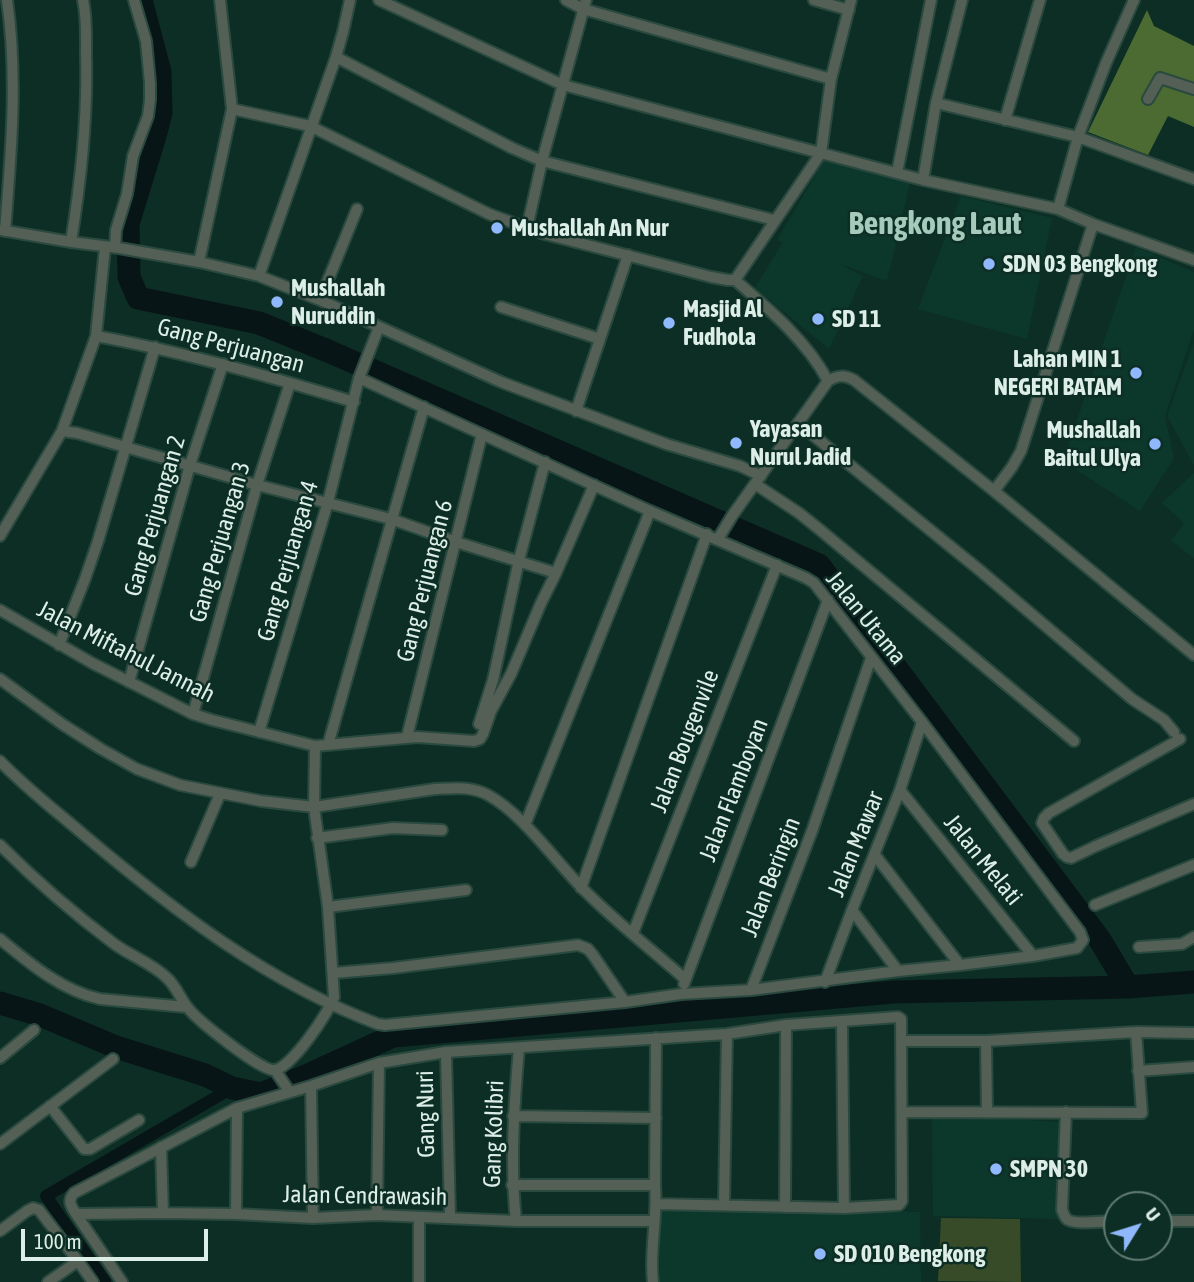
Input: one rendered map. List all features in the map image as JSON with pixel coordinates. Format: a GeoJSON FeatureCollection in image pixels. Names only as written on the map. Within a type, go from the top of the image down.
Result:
{"type":"FeatureCollection","features":[{"type":"Feature","properties":{"kind":"street"},"geometry":{"type":"LineString","coordinates":[[7,0],[13,90],[11,148],[3,230],[199,262],[259,276],[320,300],[490,377],[576,411],[666,444],[740,466],[1074,741]]}},
{"type":"Feature","properties":{"kind":"street"},"geometry":{"type":"LineString","coordinates":[[71,242],[82,165],[87,86],[86,13],[83,0]]}},
{"type":"Feature","properties":{"kind":"street"},"geometry":{"type":"LineString","coordinates":[[0,536],[62,431],[96,336],[116,230],[127,194],[133,156],[148,116],[150,100],[146,41],[134,0]]}},
{"type":"Feature","properties":{"kind":"street"},"geometry":{"type":"LineString","coordinates":[[199,262],[232,109],[220,0]]}},
{"type":"Feature","properties":{"kind":"street"},"geometry":{"type":"LineString","coordinates":[[259,276],[336,57],[350,0]]}},
{"type":"Feature","properties":{"kind":"street"},"geometry":{"type":"LineString","coordinates":[[379,0],[564,85],[923,180],[1058,209],[1194,260]]}},
{"type":"Feature","properties":{"kind":"street"},"geometry":{"type":"LineString","coordinates":[[566,0],[831,79]]}},
{"type":"Feature","properties":{"kind":"street"},"geometry":{"type":"LineString","coordinates":[[735,280],[821,153],[831,79],[850,5],[814,0]]}},
{"type":"Feature","properties":{"kind":"street"},"geometry":{"type":"LineString","coordinates":[[897,173],[932,0]]}},
{"type":"Feature","properties":{"kind":"street"},"geometry":{"type":"LineString","coordinates":[[923,180],[936,103],[962,0]]}},
{"type":"Feature","properties":{"kind":"street"},"geometry":{"type":"LineString","coordinates":[[1005,120],[1040,0]]}},
{"type":"Feature","properties":{"kind":"street"},"geometry":{"type":"LineString","coordinates":[[1058,209],[1078,137],[1134,0]]}},
{"type":"Feature","properties":{"kind":"street"},"geometry":{"type":"LineString","coordinates":[[527,228],[542,161],[585,5]]}},
{"type":"Feature","properties":{"kind":"street"},"geometry":{"type":"LineString","coordinates":[[336,57],[542,161],[774,220]]}},
{"type":"Feature","properties":{"kind":"street"},"geometry":{"type":"LineString","coordinates":[[1148,99],[1160,78],[1194,89]]}},
{"type":"Feature","properties":{"kind":"street"},"geometry":{"type":"LineString","coordinates":[[936,103],[1078,137],[1194,179]]}},
{"type":"Feature","properties":{"kind":"street"},"geometry":{"type":"LineString","coordinates":[[232,109],[310,126],[489,214],[527,228],[718,279],[735,280],[789,330],[815,360],[828,381]]}},
{"type":"Feature","properties":{"kind":"street"},"geometry":{"type":"LineString","coordinates":[[320,300],[357,209]]}},
{"type":"Feature","properties":{"kind":"street"},"geometry":{"type":"LineString","coordinates":[[994,491],[1021,451],[1093,224]]}},
{"type":"Feature","properties":{"kind":"street"},"geometry":{"type":"LineString","coordinates":[[576,411],[628,255]]}},
{"type":"Feature","properties":{"kind":"street"},"geometry":{"type":"LineString","coordinates":[[501,307],[600,339]]}},
{"type":"Feature","properties":{"kind":"street","name":"Gang Perjuangan 4"},"geometry":{"type":"LineString","coordinates":[[259,732],[328,502],[360,376],[379,327]]}},
{"type":"Feature","properties":{"kind":"street","name":"Gang Perjuangan"},"geometry":{"type":"LineString","coordinates":[[96,336],[223,364],[354,402]]}},
{"type":"Feature","properties":{"kind":"street"},"geometry":{"type":"LineString","coordinates":[[59,645],[85,579],[155,347]]}},
{"type":"Feature","properties":{"kind":"street","name":"Gang Perjuangan 2"},"geometry":{"type":"LineString","coordinates":[[129,682],[190,465],[223,364]]}},
{"type":"Feature","properties":{"kind":"street","name":"Jalan Utama"},"geometry":{"type":"LineString","coordinates":[[360,376],[594,485],[716,535],[810,580],[922,722],[1080,932],[1083,940],[1077,948],[1033,956],[751,990]]}},
{"type":"Feature","properties":{"kind":"street"},"geometry":{"type":"LineString","coordinates":[[581,888],[716,535],[828,381],[840,376],[854,380],[1194,655]]}},
{"type":"Feature","properties":{"kind":"street","name":"Gang Perjuangan 3"},"geometry":{"type":"LineString","coordinates":[[193,713],[257,485],[290,383]]}},
{"type":"Feature","properties":{"kind":"street"},"geometry":{"type":"LineString","coordinates":[[328,746],[424,407]]}},
{"type":"Feature","properties":{"kind":"street"},"geometry":{"type":"LineString","coordinates":[[798,423],[1132,698],[1164,720],[1177,735],[1044,818],[1042,822],[1046,830],[1067,858],[1194,804]]}},
{"type":"Feature","properties":{"kind":"street"},"geometry":{"type":"LineString","coordinates":[[62,431],[391,519],[556,573]]}},
{"type":"Feature","properties":{"kind":"street","name":"Gang Perjuangan 6"},"geometry":{"type":"LineString","coordinates":[[407,737],[482,434]]}},
{"type":"Feature","properties":{"kind":"street"},"geometry":{"type":"LineString","coordinates":[[478,737],[545,462]]}},
{"type":"Feature","properties":{"kind":"street"},"geometry":{"type":"LineString","coordinates":[[478,737],[511,674],[594,485]]}},
{"type":"Feature","properties":{"kind":"street"},"geometry":{"type":"LineString","coordinates":[[525,825],[650,510]]}},
{"type":"Feature","properties":{"kind":"street","name":"Jalan Bougenvile"},"geometry":{"type":"LineString","coordinates":[[633,933],[777,565]]}},
{"type":"Feature","properties":{"kind":"street","name":"Jalan Flamboyan"},"geometry":{"type":"LineString","coordinates":[[681,994],[828,600]]}},
{"type":"Feature","properties":{"kind":"street","name":"Jalan Miftahul Jannah"},"geometry":{"type":"LineString","coordinates":[[0,610],[129,682],[212,720],[315,746],[407,737],[478,737]]}},
{"type":"Feature","properties":{"kind":"street","name":"Jalan Beringin"},"geometry":{"type":"LineString","coordinates":[[751,990],[811,831],[871,658]]}},
{"type":"Feature","properties":{"kind":"street"},"geometry":{"type":"LineString","coordinates":[[0,678],[62,724],[137,769],[180,785],[274,803],[314,807],[435,789],[479,791],[490,796],[525,825],[581,888],[685,979]]}},
{"type":"Feature","properties":{"kind":"street","name":"Jalan Mawar"},"geometry":{"type":"LineString","coordinates":[[825,982],[876,855],[922,722]]}},
{"type":"Feature","properties":{"kind":"street"},"geometry":{"type":"LineString","coordinates":[[275,1071],[297,1052],[321,1022],[334,997],[328,907],[314,807],[315,746]]}},
{"type":"Feature","properties":{"kind":"street"},"geometry":{"type":"LineString","coordinates":[[0,761],[109,855],[184,913],[275,975],[331,1005],[371,1021],[385,1025],[625,1002],[681,994],[751,990]]}},
{"type":"Feature","properties":{"kind":"street","name":"Jalan Melati"},"geometry":{"type":"LineString","coordinates":[[900,790],[1033,956]]}},
{"type":"Feature","properties":{"kind":"street"},"geometry":{"type":"LineString","coordinates":[[191,862],[220,794]]}},
{"type":"Feature","properties":{"kind":"street"},"geometry":{"type":"LineString","coordinates":[[317,838],[393,828],[442,830]]}},
{"type":"Feature","properties":{"kind":"street"},"geometry":{"type":"LineString","coordinates":[[0,845],[93,928],[118,947],[164,974],[180,994],[186,1007],[218,1035],[275,1071],[288,1090]]}},
{"type":"Feature","properties":{"kind":"street"},"geometry":{"type":"LineString","coordinates":[[876,855],[960,965]]}},
{"type":"Feature","properties":{"kind":"street"},"geometry":{"type":"LineString","coordinates":[[1095,905],[1194,865]]}},
{"type":"Feature","properties":{"kind":"street"},"geometry":{"type":"LineString","coordinates":[[328,907],[466,890]]}},
{"type":"Feature","properties":{"kind":"street"},"geometry":{"type":"LineString","coordinates":[[852,910],[898,971]]}},
{"type":"Feature","properties":{"kind":"street"},"geometry":{"type":"LineString","coordinates":[[1139,947],[1182,944],[1194,937]]}},
{"type":"Feature","properties":{"kind":"street"},"geometry":{"type":"LineString","coordinates":[[0,939],[60,984],[86,996],[186,1007]]}},
{"type":"Feature","properties":{"kind":"street"},"geometry":{"type":"LineString","coordinates":[[334,973],[578,945],[588,949],[593,955],[625,1002]]}},
{"type":"Feature","properties":{"kind":"street"},"geometry":{"type":"LineString","coordinates":[[122,1282],[76,1214],[69,1202],[70,1197],[237,1108],[288,1090],[311,1086],[379,1063],[446,1052],[727,1034],[786,1026],[898,1017],[902,1021],[901,1203],[897,1206],[844,1208],[656,1204]]}},
{"type":"Feature","properties":{"kind":"street"},"geometry":{"type":"LineString","coordinates":[[842,1022],[844,1208]]}},
{"type":"Feature","properties":{"kind":"street"},"geometry":{"type":"LineString","coordinates":[[785,1207],[786,1026]]}},
{"type":"Feature","properties":{"kind":"street"},"geometry":{"type":"LineString","coordinates":[[0,1058],[34,1030]]}},
{"type":"Feature","properties":{"kind":"street"},"geometry":{"type":"LineString","coordinates":[[902,1041],[986,1041],[1136,1032],[1194,1033]]}},
{"type":"Feature","properties":{"kind":"street"},"geometry":{"type":"LineString","coordinates":[[902,1112],[1142,1113],[1136,1032]]}},
{"type":"Feature","properties":{"kind":"street"},"geometry":{"type":"LineString","coordinates":[[724,1205],[727,1034]]}},
{"type":"Feature","properties":{"kind":"street"},"geometry":{"type":"LineString","coordinates":[[653,1282],[656,1038]]}},
{"type":"Feature","properties":{"kind":"street"},"geometry":{"type":"LineString","coordinates":[[986,1041],[987,1111]]}},
{"type":"Feature","properties":{"kind":"street","name":"Gang Kolibri"},"geometry":{"type":"LineString","coordinates":[[516,1221],[512,1185],[513,1116],[519,1048]]}},
{"type":"Feature","properties":{"kind":"street","name":"Gang Nuri"},"geometry":{"type":"LineString","coordinates":[[446,1052],[450,1217]]}},
{"type":"Feature","properties":{"kind":"street"},"geometry":{"type":"LineString","coordinates":[[0,1144],[113,1059]]}},
{"type":"Feature","properties":{"kind":"street"},"geometry":{"type":"LineString","coordinates":[[377,1215],[379,1063]]}},
{"type":"Feature","properties":{"kind":"street"},"geometry":{"type":"LineString","coordinates":[[1138,1070],[1194,1066]]}},
{"type":"Feature","properties":{"kind":"street"},"geometry":{"type":"LineString","coordinates":[[311,1086],[313,1218]]}},
{"type":"Feature","properties":{"kind":"street"},"geometry":{"type":"LineString","coordinates":[[50,1106],[84,1149],[90,1149],[139,1120]]}},
{"type":"Feature","properties":{"kind":"street"},"geometry":{"type":"LineString","coordinates":[[236,1214],[237,1108]]}},
{"type":"Feature","properties":{"kind":"street"},"geometry":{"type":"LineString","coordinates":[[1066,1112],[1062,1210],[1068,1219],[1075,1221],[1103,1221]]}},
{"type":"Feature","properties":{"kind":"street"},"geometry":{"type":"LineString","coordinates":[[513,1116],[656,1118]]}},
{"type":"Feature","properties":{"kind":"street"},"geometry":{"type":"LineString","coordinates":[[161,1147],[163,1213]]}},
{"type":"Feature","properties":{"kind":"street"},"geometry":{"type":"LineString","coordinates":[[512,1185],[655,1185]]}},
{"type":"Feature","properties":{"kind":"street"},"geometry":{"type":"LineString","coordinates":[[0,1231],[27,1211],[33,1208],[39,1210],[93,1282]]}},
{"type":"Feature","properties":{"kind":"street","name":"Jalan Cendrawasih"},"geometry":{"type":"LineString","coordinates":[[76,1214],[236,1214],[313,1218],[377,1215],[516,1221],[654,1222]]}},
{"type":"Feature","properties":{"kind":"street"},"geometry":{"type":"LineString","coordinates":[[419,1217],[419,1282]]}},
{"type":"Feature","properties":{"kind":"street"},"geometry":{"type":"LineString","coordinates":[[1173,1221],[1194,1221]]}},
{"type":"Feature","properties":{"kind":"street"},"geometry":{"type":"LineString","coordinates":[[48,1282],[78,1261]]}},
{"type":"Feature","properties":{"kind":"shaded area"},"geometry":{"type":"Polygon","coordinates":[[[824,160],[910,183],[887,281],[835,262],[863,276],[829,349],[755,288],[783,242],[777,240],[824,160]]]}},
{"type":"Feature","properties":{"kind":"shaded area","name":"SDN 03 Bengkong"},"geometry":{"type":"Polygon","coordinates":[[[961,196],[1052,218],[1027,339],[918,309],[961,196]]]}},
{"type":"Feature","properties":{"kind":"shaded area","name":"Lahan MIN 1 NEGERI BATAM"},"geometry":{"type":"Polygon","coordinates":[[[1136,247],[1194,272],[1194,330],[1165,416],[1174,458],[1140,511],[1063,461],[1136,247]]]}},
{"type":"Feature","properties":{"kind":"shaded area"},"geometry":{"type":"Polygon","coordinates":[[[1194,342],[1194,465],[1167,416],[1194,342]]]}},
{"type":"Feature","properties":{"kind":"shaded area"},"geometry":{"type":"Polygon","coordinates":[[[1194,473],[1194,558],[1171,541],[1184,523],[1162,503],[1194,473]]]}},
{"type":"Feature","properties":{"kind":"shaded area","name":"SMPN 30"},"geometry":{"type":"Polygon","coordinates":[[[932,1114],[1061,1122],[1058,1219],[933,1216],[932,1114]]]}},
{"type":"Feature","properties":{"kind":"shaded area"},"geometry":{"type":"Polygon","coordinates":[[[660,1206],[920,1212],[921,1282],[660,1282],[660,1206]]]}},
{"type":"Feature","properties":{"kind":"shaded area"},"geometry":{"type":"Polygon","coordinates":[[[941,1218],[1020,1219],[1021,1282],[938,1281],[941,1218]]]}},
{"type":"Feature","properties":{"kind":"green space"},"geometry":{"type":"Polygon","coordinates":[[[1147,10],[1154,26],[1194,46],[1194,127],[1168,116],[1148,155],[1088,132],[1147,10]]]}},
{"type":"Feature","properties":{"kind":"waterway"},"geometry":{"type":"LineString","coordinates":[[141,0],[160,72],[161,113],[128,224],[129,277],[138,298],[259,323],[819,565],[1100,940],[1128,987]]}},
{"type":"Feature","properties":{"kind":"waterway"},"geometry":{"type":"LineString","coordinates":[[0,1003],[40,1015],[116,1047],[205,1075],[232,1088],[261,1094],[393,1036],[894,992],[1128,987],[1194,982]]}},
{"type":"Feature","properties":{"kind":"waterway"},"geometry":{"type":"LineString","coordinates":[[105,1282],[46,1196],[232,1088]]}},
{"type":"Feature","properties":{"kind":"place","name":"Mushallah An Nur"},"geometry":{"type":"Point","coordinates":[497,228]}},
{"type":"Feature","properties":{"kind":"place","name":"SDN 03 Bengkong"},"geometry":{"type":"Point","coordinates":[989,264]}},
{"type":"Feature","properties":{"kind":"place","name":"Mushallah Nuruddin"},"geometry":{"type":"Point","coordinates":[277,302]}},
{"type":"Feature","properties":{"kind":"place","name":"SD 11"},"geometry":{"type":"Point","coordinates":[818,319]}},
{"type":"Feature","properties":{"kind":"place","name":"Masjid Al Fudhola"},"geometry":{"type":"Point","coordinates":[669,323]}},
{"type":"Feature","properties":{"kind":"place","name":"Lahan MIN 1 NEGERI BATAM"},"geometry":{"type":"Point","coordinates":[1136,373]}},
{"type":"Feature","properties":{"kind":"place","name":"Yayasan Nurul Jadid"},"geometry":{"type":"Point","coordinates":[736,443]}},
{"type":"Feature","properties":{"kind":"place","name":"Mushallah Baitul Ulya"},"geometry":{"type":"Point","coordinates":[1155,444]}},
{"type":"Feature","properties":{"kind":"place","name":"SMPN 30"},"geometry":{"type":"Point","coordinates":[996,1169]}},
{"type":"Feature","properties":{"kind":"place","name":"SD 010 Bengkong"},"geometry":{"type":"Point","coordinates":[820,1254]}},
{"type":"Feature","properties":{"kind":"district","name":"Bengkong Laut"},"geometry":{"type":"Point","coordinates":[935,224]}}]}
